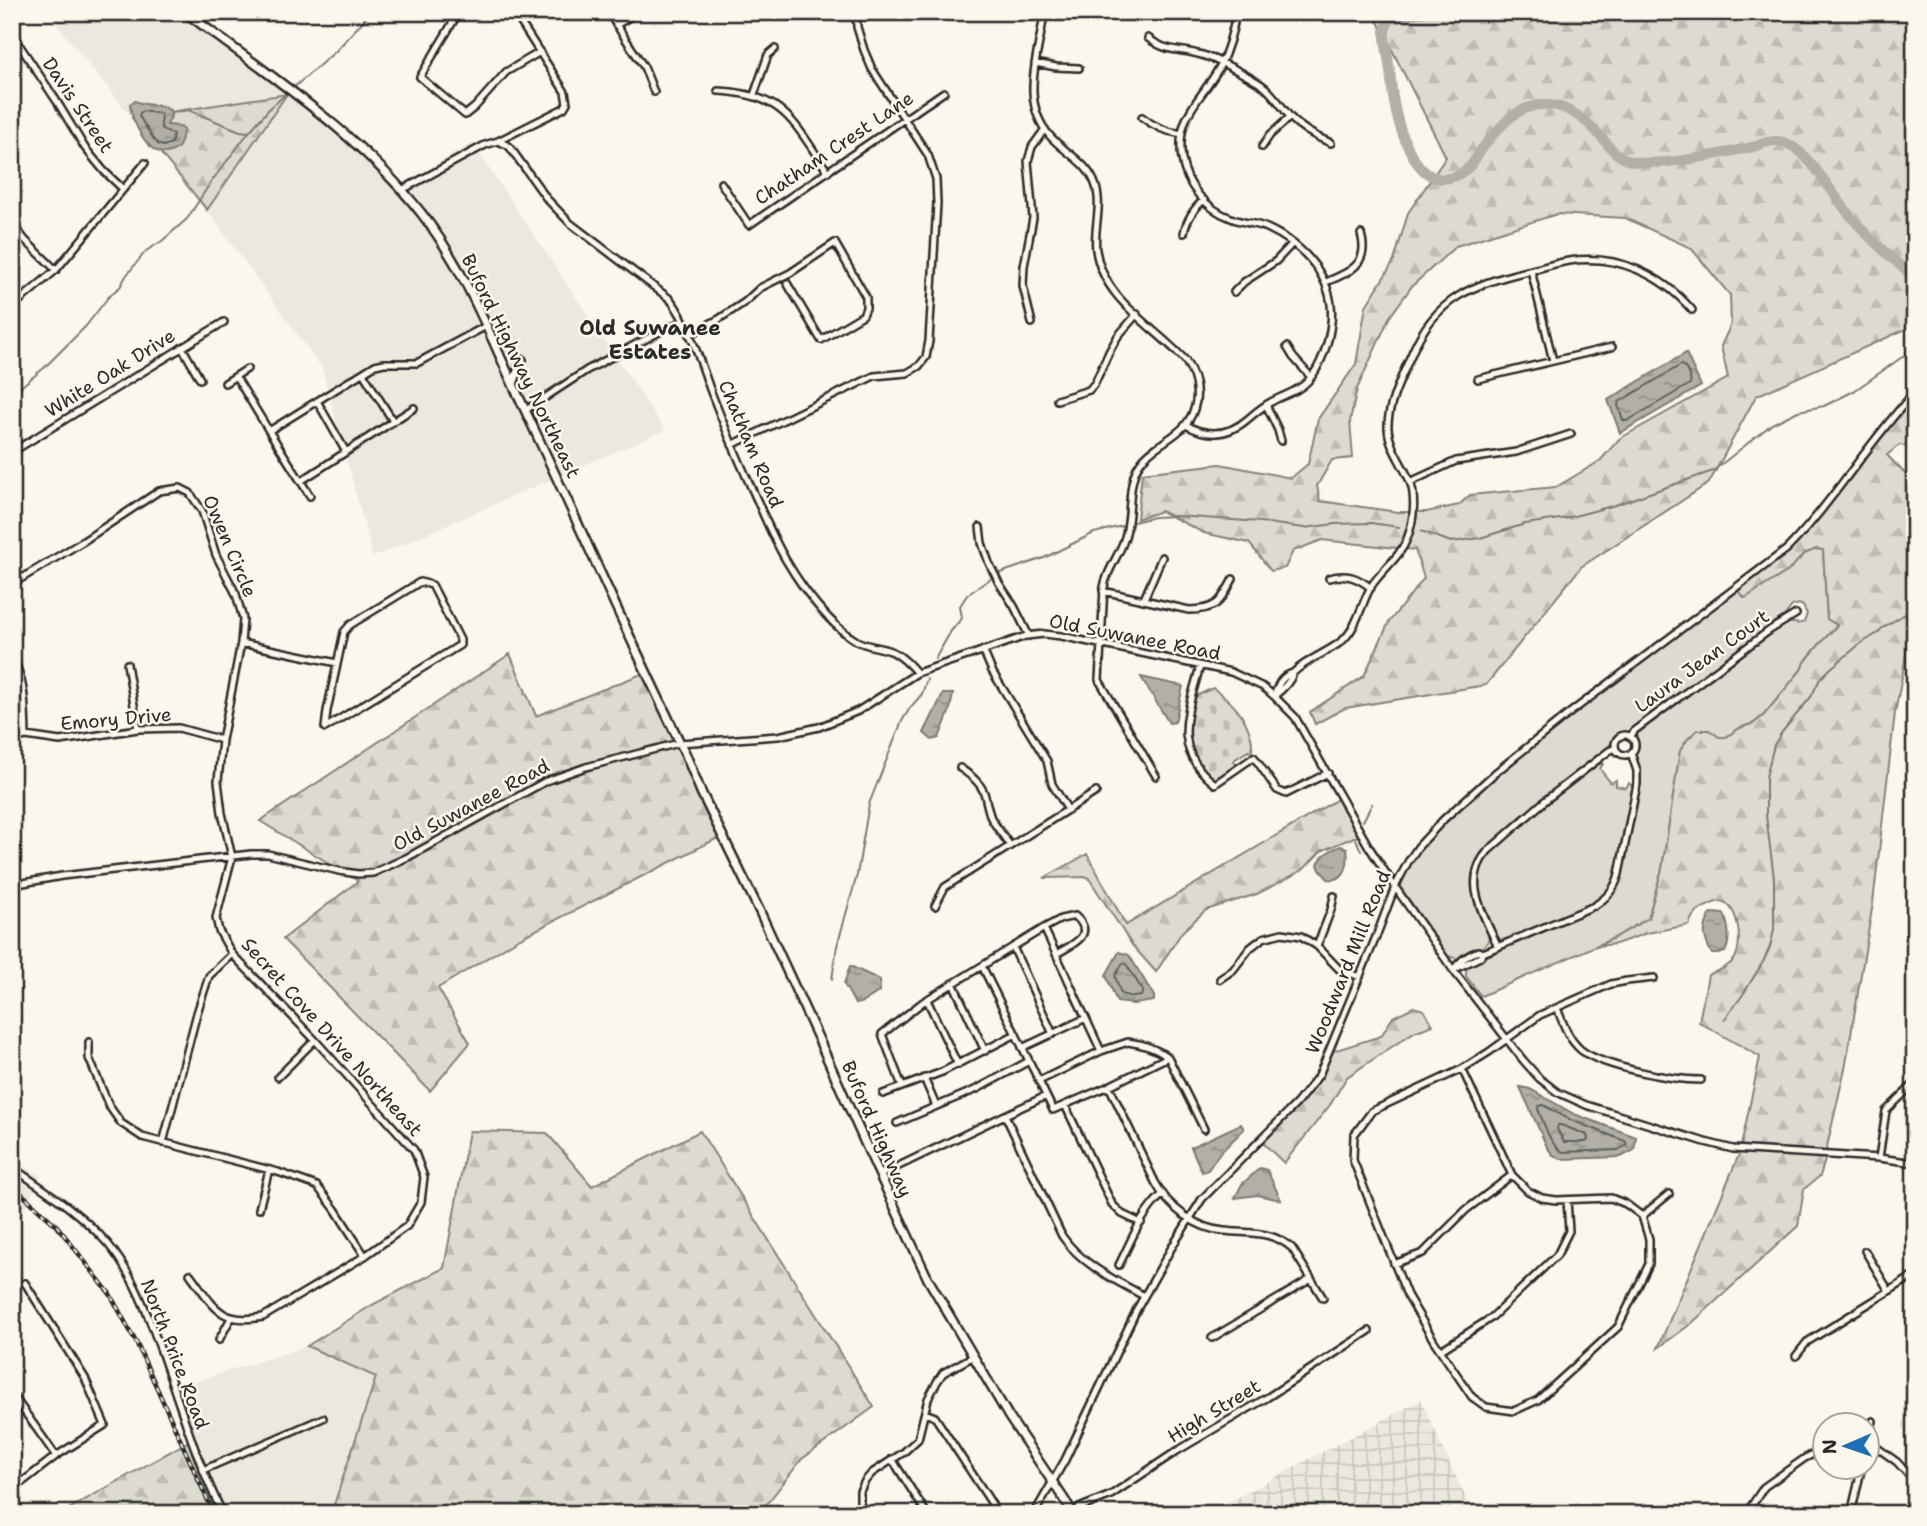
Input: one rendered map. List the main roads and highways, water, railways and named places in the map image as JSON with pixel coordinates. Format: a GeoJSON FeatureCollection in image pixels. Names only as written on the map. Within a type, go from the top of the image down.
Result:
{"type":"FeatureCollection","features":[{"type":"Feature","properties":{"kind":"main road","name":"Buford Highway Northeast"},"geometry":{"type":"LineString","coordinates":[[185,12],[344,134],[386,172],[423,215],[450,254],[526,410],[679,743]]}},
{"type":"Feature","properties":{"kind":"main road"},"geometry":{"type":"LineString","coordinates":[[513,384],[522,360]]}},
{"type":"Feature","properties":{"kind":"main road","name":"Buford Highway"},"geometry":{"type":"LineString","coordinates":[[679,743],[928,1279],[1026,1444],[1073,1512]]}},
{"type":"Feature","properties":{"kind":"water"},"geometry":{"type":"Polygon","coordinates":[[[134,101],[170,110],[171,116],[167,125],[184,129],[178,148],[162,153],[148,144],[142,137],[131,111],[130,104],[134,101]]]}},
{"type":"Feature","properties":{"kind":"water"},"geometry":{"type":"Polygon","coordinates":[[[1686,353],[1701,386],[1620,433],[1608,400],[1686,353]]]}},
{"type":"Feature","properties":{"kind":"water"},"geometry":{"type":"Polygon","coordinates":[[[1141,677],[1183,686],[1175,722],[1169,723],[1141,677]]]}},
{"type":"Feature","properties":{"kind":"water"},"geometry":{"type":"Polygon","coordinates":[[[943,694],[953,694],[950,710],[939,738],[932,740],[924,733],[943,694]]]}},
{"type":"Feature","properties":{"kind":"water"},"geometry":{"type":"Polygon","coordinates":[[[1341,846],[1347,848],[1345,870],[1339,877],[1328,879],[1318,864],[1328,852],[1341,846]]]}},
{"type":"Feature","properties":{"kind":"water"},"geometry":{"type":"Polygon","coordinates":[[[1711,913],[1724,914],[1728,929],[1727,947],[1725,952],[1719,954],[1712,954],[1705,938],[1706,924],[1711,913]]]}},
{"type":"Feature","properties":{"kind":"water"},"geometry":{"type":"Polygon","coordinates":[[[1119,952],[1129,955],[1154,996],[1154,1001],[1134,1004],[1117,1002],[1106,975],[1119,952]]]}},
{"type":"Feature","properties":{"kind":"water"},"geometry":{"type":"Polygon","coordinates":[[[850,966],[880,980],[880,991],[855,1004],[844,984],[850,966]]]}},
{"type":"Feature","properties":{"kind":"water"},"geometry":{"type":"Polygon","coordinates":[[[1520,1087],[1530,1089],[1574,1114],[1636,1137],[1634,1150],[1621,1157],[1561,1159],[1553,1155],[1520,1087]]]}},
{"type":"Feature","properties":{"kind":"water"},"geometry":{"type":"Polygon","coordinates":[[[1241,1124],[1244,1129],[1219,1154],[1208,1170],[1202,1172],[1191,1147],[1241,1124]]]}},
{"type":"Feature","properties":{"kind":"water"},"geometry":{"type":"Polygon","coordinates":[[[1260,1168],[1267,1170],[1281,1200],[1257,1195],[1235,1198],[1242,1184],[1260,1168]]]}},
{"type":"Feature","properties":{"kind":"waterway"},"geometry":{"type":"LineString","coordinates":[[292,89],[336,51],[371,12]]}},
{"type":"Feature","properties":{"kind":"waterway"},"geometry":{"type":"LineString","coordinates":[[1424,12],[1392,17],[1386,27],[1385,38],[1393,99],[1403,135],[1415,160],[1433,177],[1447,178],[1462,173],[1502,125],[1518,112],[1538,105],[1556,106],[1578,116],[1618,155],[1637,162],[1670,162],[1768,142],[1780,142],[1797,149],[1805,157],[1859,226],[1915,278]]}},
{"type":"Feature","properties":{"kind":"waterway"},"geometry":{"type":"LineString","coordinates":[[12,394],[44,368],[86,326],[110,295],[120,287],[146,251],[187,219],[249,132],[287,93]]}},
{"type":"Feature","properties":{"kind":"waterway"},"geometry":{"type":"LineString","coordinates":[[171,113],[188,110],[248,132]]}},
{"type":"Feature","properties":{"kind":"waterway"},"geometry":{"type":"LineString","coordinates":[[1421,531],[1451,542],[1480,538],[1525,524],[1567,518],[1612,506],[1713,471],[1772,424],[1798,411],[1824,406],[1854,391],[1915,348]]}},
{"type":"Feature","properties":{"kind":"waterway"},"geometry":{"type":"LineString","coordinates":[[1134,522],[1154,517],[1176,516],[1304,528],[1371,523],[1399,527]]}},
{"type":"Feature","properties":{"kind":"waterway"},"geometry":{"type":"LineString","coordinates":[[1000,573],[1044,558],[1094,533],[1122,526]]}},
{"type":"Feature","properties":{"kind":"waterway"},"geometry":{"type":"LineString","coordinates":[[935,659],[962,618],[960,606],[967,595],[990,579]]}},
{"type":"Feature","properties":{"kind":"waterway"},"geometry":{"type":"LineString","coordinates":[[1724,1020],[1763,962],[1774,930],[1774,878],[1766,816],[1766,777],[1774,745],[1811,697],[1820,679],[1830,669],[1882,628],[1915,608]]}},
{"type":"Feature","properties":{"kind":"waterway"},"geometry":{"type":"LineString","coordinates":[[832,979],[837,946],[857,875],[869,804],[902,721],[922,694],[927,679]]}},
{"type":"Feature","properties":{"kind":"waterway"},"geometry":{"type":"LineString","coordinates":[[1363,821],[1372,804]]}},
{"type":"Feature","properties":{"kind":"waterway"},"geometry":{"type":"LineString","coordinates":[[1356,839],[1361,851]]}},
{"type":"Feature","properties":{"kind":"railway"},"geometry":{"type":"LineString","coordinates":[[12,1185],[57,1226],[110,1294],[136,1342],[214,1514]]}},
{"type":"Feature","properties":{"kind":"district","name":"Old Suwanee Estates"},"geometry":{"type":"Point","coordinates":[650,340]}}]}
